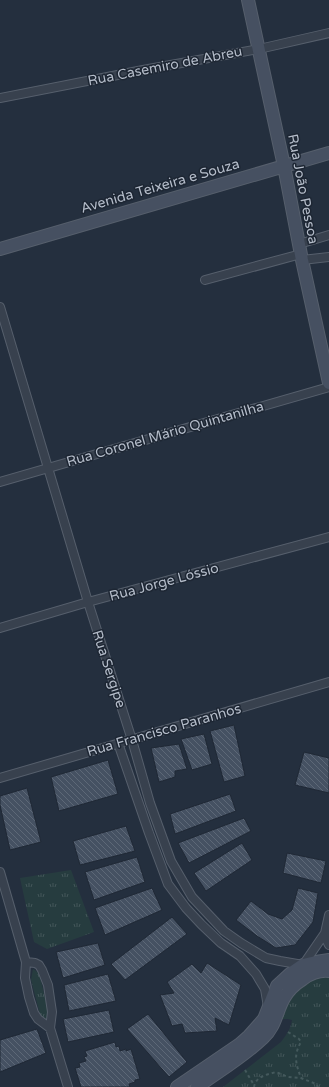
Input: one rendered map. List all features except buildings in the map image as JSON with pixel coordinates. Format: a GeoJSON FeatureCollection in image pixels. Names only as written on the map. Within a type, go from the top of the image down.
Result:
{"type":"FeatureCollection","features":[{"type":"Feature","properties":{"kind":"street","name":"Rua João Pessoa"},"geometry":{"type":"LineString","coordinates":[[248,0],[284,166],[300,253],[329,383]]}},
{"type":"Feature","properties":{"kind":"street","name":"Rua Casemiro de Abreu"},"geometry":{"type":"LineString","coordinates":[[0,98],[136,71],[259,49],[329,33]]}},
{"type":"Feature","properties":{"kind":"street","name":"Avenida Teixeira e Souza"},"geometry":{"type":"LineString","coordinates":[[0,249],[329,153]]}},
{"type":"Feature","properties":{"kind":"street"},"geometry":{"type":"LineString","coordinates":[[205,280],[300,253],[329,234]]}},
{"type":"Feature","properties":{"kind":"street"},"geometry":{"type":"LineString","coordinates":[[300,253],[329,257]]}},
{"type":"Feature","properties":{"kind":"street","name":"Rua Sergipe"},"geometry":{"type":"LineString","coordinates":[[0,307],[150,803],[171,861],[192,897],[224,931],[266,958],[280,962],[303,965]]}},
{"type":"Feature","properties":{"kind":"street","name":"Rua Coronel Mário Quintanilha"},"geometry":{"type":"LineString","coordinates":[[0,482],[329,387]]}},
{"type":"Feature","properties":{"kind":"street","name":"Rua Jorge Lóssio"},"geometry":{"type":"LineString","coordinates":[[0,628],[88,602],[329,537]]}},
{"type":"Feature","properties":{"kind":"street","name":"Rua Francisco Paranhos"},"geometry":{"type":"LineString","coordinates":[[0,778],[329,682]]}},
{"type":"Feature","properties":{"kind":"street"},"geometry":{"type":"LineString","coordinates":[[118,743],[146,826],[168,884],[186,908],[201,924],[221,943],[240,956],[256,974],[265,989],[268,1008]]}},
{"type":"Feature","properties":{"kind":"street"},"geometry":{"type":"LineString","coordinates":[[0,872],[26,962],[25,978],[29,998],[34,1013],[38,1019],[50,1028]]}},
{"type":"Feature","properties":{"kind":"street"},"geometry":{"type":"LineString","coordinates":[[168,884],[181,876]]}},
{"type":"Feature","properties":{"kind":"street"},"geometry":{"type":"LineString","coordinates":[[177,1087],[240,1044],[249,1036],[264,1019],[278,986],[290,974],[303,965],[325,933],[329,915]]}},
{"type":"Feature","properties":{"kind":"street"},"geometry":{"type":"LineString","coordinates":[[325,933],[329,945]]}},
{"type":"Feature","properties":{"kind":"street"},"geometry":{"type":"LineString","coordinates":[[303,965],[329,960]]}},
{"type":"Feature","properties":{"kind":"street"},"geometry":{"type":"LineString","coordinates":[[26,962],[39,966],[45,976],[48,985],[52,1012],[50,1028],[68,1087]]}},
{"type":"Feature","properties":{"kind":"street"},"geometry":{"type":"LineString","coordinates":[[197,1087],[252,1048],[271,1030],[284,998],[291,988],[309,975],[321,970],[329,971]]}},
{"type":"Feature","properties":{"kind":"path"},"geometry":{"type":"LineString","coordinates":[[288,1032],[301,1042],[296,1050],[296,1060],[301,1078]]}},
{"type":"Feature","properties":{"kind":"path"},"geometry":{"type":"LineString","coordinates":[[245,1070],[254,1086],[260,1077],[276,1072],[288,1077],[301,1078],[316,1084],[318,1087]]}},
{"type":"Feature","properties":{"kind":"green space"},"geometry":{"type":"Polygon","coordinates":[[[71,870],[94,932],[47,949],[34,942],[20,878],[71,870]]]}},
{"type":"Feature","properties":{"kind":"green space"},"geometry":{"type":"Polygon","coordinates":[[[33,969],[39,973],[48,1009],[48,1019],[41,1018],[31,980],[33,969]]]}},
{"type":"Feature","properties":{"kind":"green space"},"geometry":{"type":"Polygon","coordinates":[[[329,976],[329,1087],[223,1087],[281,1042],[291,1026],[292,1020],[282,1019],[293,994],[313,979],[329,976]]]}}]}
